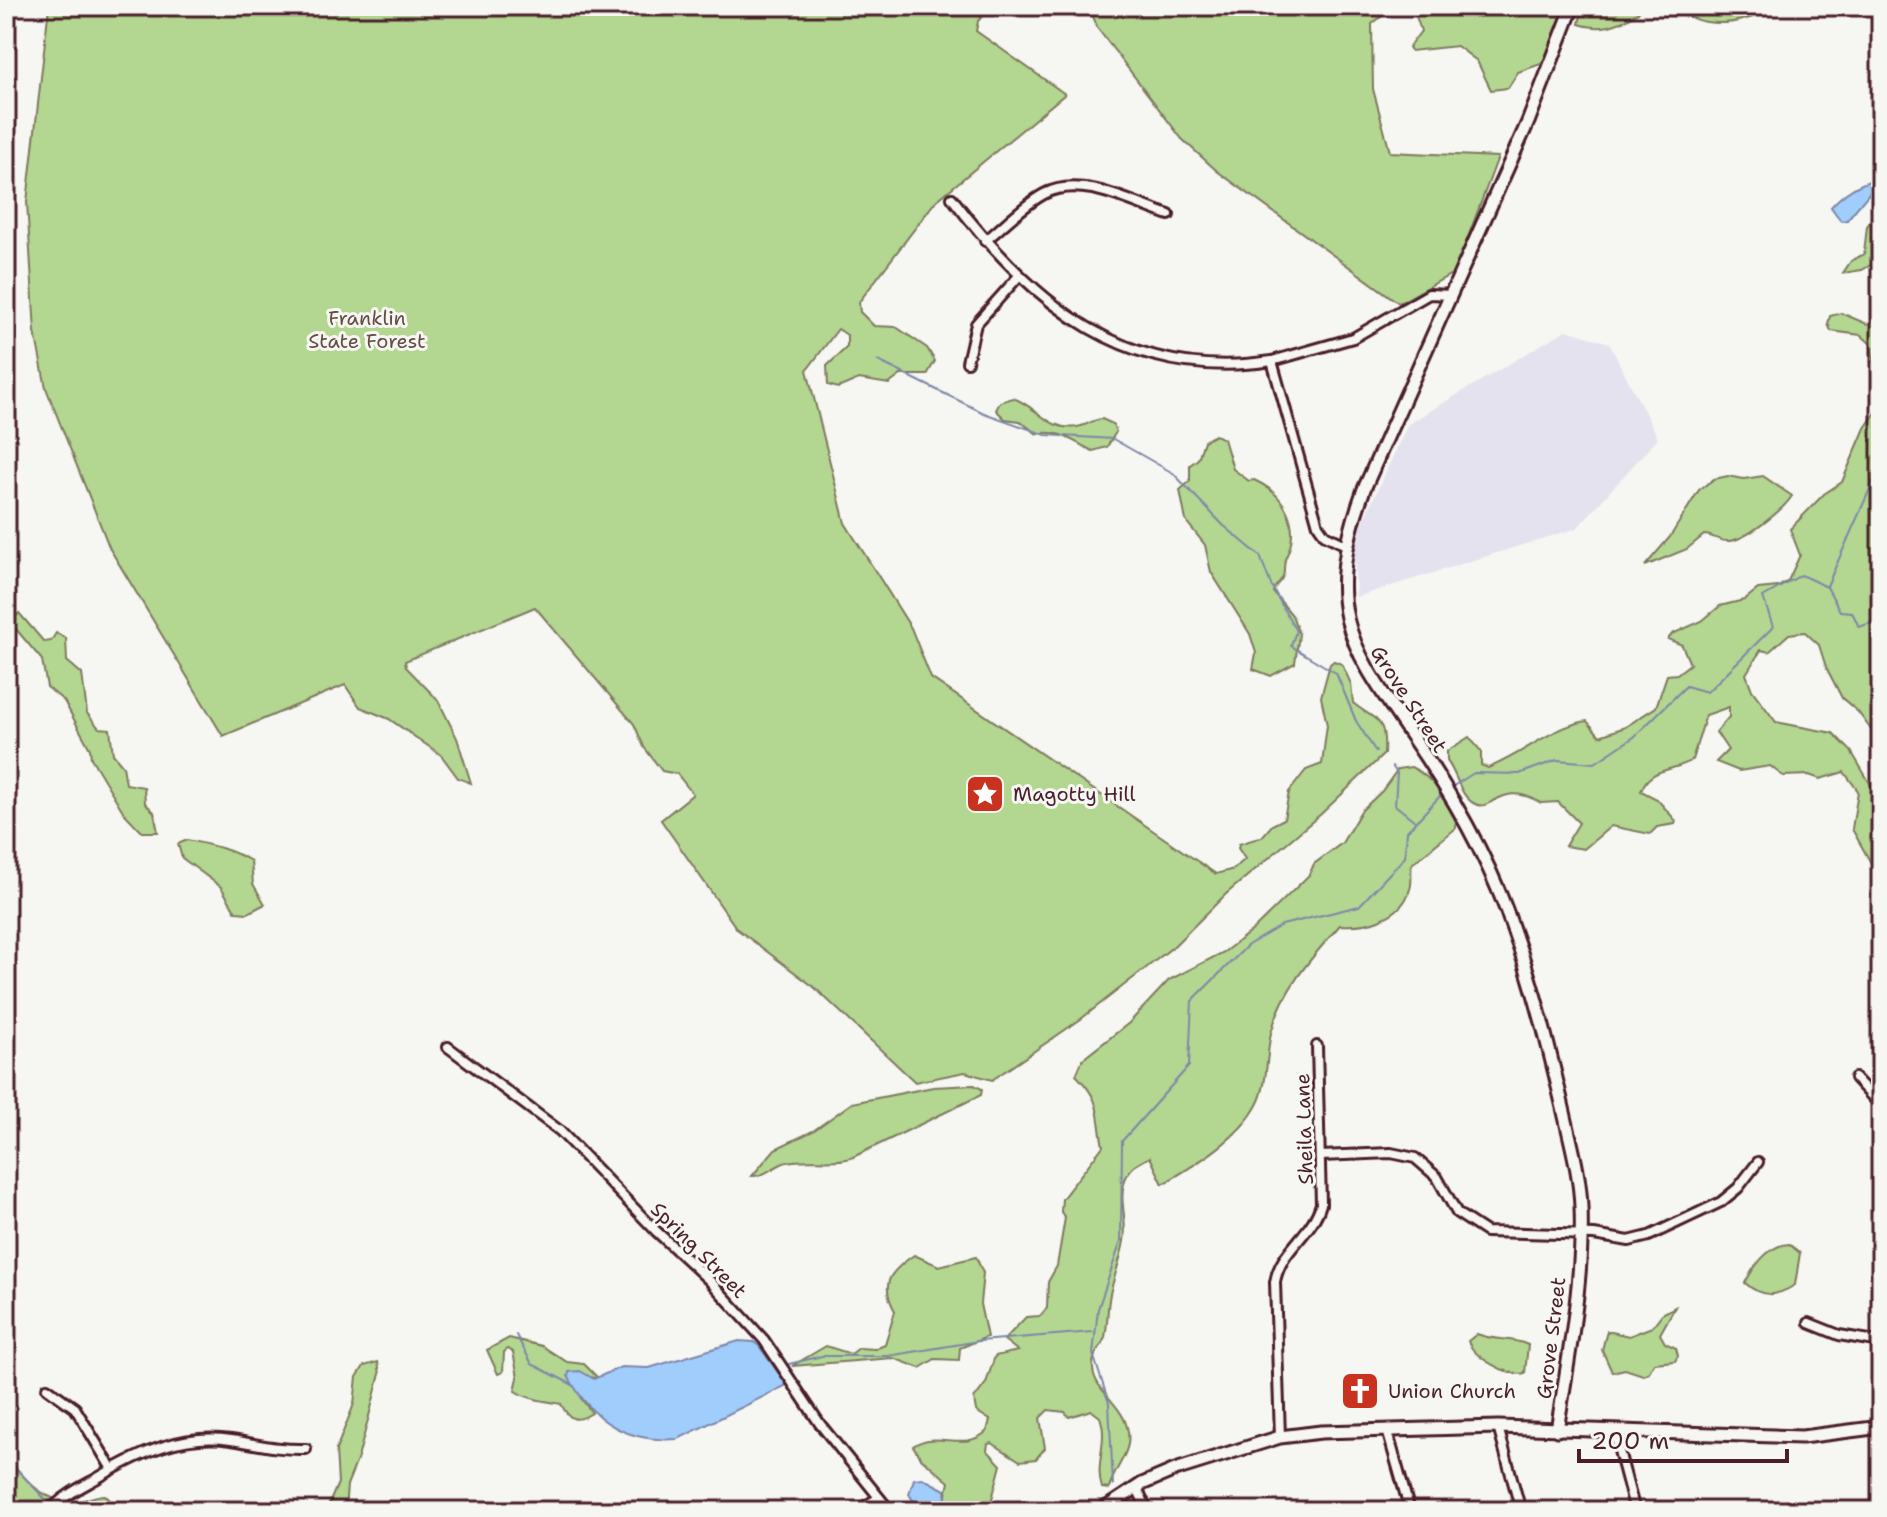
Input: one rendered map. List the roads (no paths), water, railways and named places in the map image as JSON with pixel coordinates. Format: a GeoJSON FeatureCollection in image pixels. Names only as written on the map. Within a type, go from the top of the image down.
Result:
{"type":"FeatureCollection","features":[{"type":"Feature","properties":{"kind":"main road","name":"Grove Street"},"geometry":{"type":"LineString","coordinates":[[1557,1430],[1581,1205],[1575,1160],[1530,981],[1505,906],[1447,790],[1385,701],[1357,653],[1345,604],[1346,545],[1364,489],[1528,122],[1573,6]]}},
{"type":"Feature","properties":{"kind":"main road"},"geometry":{"type":"LineString","coordinates":[[1101,1511],[1137,1488],[1175,1470],[1280,1437],[1498,1427],[1802,1437],[1881,1427]]}},
{"type":"Feature","properties":{"kind":"street"},"geometry":{"type":"LineString","coordinates":[[985,241],[1037,199],[1065,188],[1094,190],[1169,215]]}},
{"type":"Feature","properties":{"kind":"street"},"geometry":{"type":"LineString","coordinates":[[952,198],[1018,277],[1089,328],[1156,356],[1205,366],[1272,361],[1353,338],[1429,294],[1451,295]]}},
{"type":"Feature","properties":{"kind":"street"},"geometry":{"type":"LineString","coordinates":[[967,362],[976,324],[1018,277]]}},
{"type":"Feature","properties":{"kind":"street"},"geometry":{"type":"LineString","coordinates":[[1272,361],[1318,525],[1325,535],[1346,545]]}},
{"type":"Feature","properties":{"kind":"street","name":"Sheila Lane"},"geometry":{"type":"LineString","coordinates":[[1280,1437],[1276,1276],[1282,1260],[1312,1225],[1319,1210],[1321,1156],[1317,1046]]}},
{"type":"Feature","properties":{"kind":"street","name":"Spring Street"},"geometry":{"type":"LineString","coordinates":[[448,1047],[560,1131],[656,1231],[709,1280],[764,1340],[820,1424],[890,1511]]}},
{"type":"Feature","properties":{"kind":"street"},"geometry":{"type":"LineString","coordinates":[[1855,1078],[1881,1106]]}},
{"type":"Feature","properties":{"kind":"street"},"geometry":{"type":"LineString","coordinates":[[1321,1156],[1406,1155],[1431,1170],[1451,1206],[1472,1226],[1506,1235],[1580,1235],[1629,1241],[1649,1236],[1721,1202],[1738,1188],[1758,1162]]}},
{"type":"Feature","properties":{"kind":"street"},"geometry":{"type":"LineString","coordinates":[[1809,1323],[1839,1335],[1881,1342]]}},
{"type":"Feature","properties":{"kind":"street"},"geometry":{"type":"LineString","coordinates":[[47,1388],[75,1408],[112,1469]]}},
{"type":"Feature","properties":{"kind":"street"},"geometry":{"type":"LineString","coordinates":[[1498,1427],[1521,1511]]}},
{"type":"Feature","properties":{"kind":"street"},"geometry":{"type":"LineString","coordinates":[[1387,1430],[1410,1511]]}},
{"type":"Feature","properties":{"kind":"street"},"geometry":{"type":"LineString","coordinates":[[1614,1432],[1635,1511]]}},
{"type":"Feature","properties":{"kind":"street"},"geometry":{"type":"LineString","coordinates":[[50,1511],[66,1496],[153,1448],[191,1440],[231,1440],[274,1449],[306,1449]]}},
{"type":"Feature","properties":{"kind":"street"},"geometry":{"type":"LineString","coordinates":[[1137,1488],[1148,1511]]}},
{"type":"Feature","properties":{"kind":"street"},"geometry":{"type":"LineString","coordinates":[[856,1511],[879,1498]]}},
{"type":"Feature","properties":{"kind":"water"},"geometry":{"type":"Polygon","coordinates":[[[1876,180],[1876,185],[1847,220],[1841,221],[1831,207],[1852,189],[1876,180]]]}},
{"type":"Feature","properties":{"kind":"water"},"geometry":{"type":"Polygon","coordinates":[[[739,1341],[754,1342],[759,1346],[787,1385],[678,1439],[642,1437],[612,1426],[588,1405],[568,1376],[569,1372],[580,1371],[594,1379],[621,1367],[649,1368],[739,1341]]]}},
{"type":"Feature","properties":{"kind":"water"},"geometry":{"type":"Polygon","coordinates":[[[922,1478],[945,1490],[946,1501],[939,1511],[918,1509],[909,1494],[914,1479],[922,1478]]]}},
{"type":"Feature","properties":{"kind":"waterway"},"geometry":{"type":"LineString","coordinates":[[878,361],[984,413],[1046,435],[1113,439],[1173,473],[1223,525],[1260,556],[1271,585],[1296,631],[1291,646],[1336,673],[1356,721],[1376,752]]}},
{"type":"Feature","properties":{"kind":"waterway"},"geometry":{"type":"LineString","coordinates":[[1827,586],[1881,464]]}},
{"type":"Feature","properties":{"kind":"waterway"},"geometry":{"type":"LineString","coordinates":[[1450,788],[1474,773],[1519,774],[1557,760],[1595,763],[1634,737],[1686,686],[1707,692],[1773,627],[1763,597],[1801,575],[1827,587]]}},
{"type":"Feature","properties":{"kind":"waterway"},"geometry":{"type":"LineString","coordinates":[[1827,587],[1840,611],[1852,612],[1859,627],[1874,622],[1881,628]]}},
{"type":"Feature","properties":{"kind":"waterway"},"geometry":{"type":"LineString","coordinates":[[1392,766],[1397,773],[1395,805],[1415,821]]}},
{"type":"Feature","properties":{"kind":"waterway"},"geometry":{"type":"LineString","coordinates":[[1113,1485],[1109,1403],[1093,1354],[1098,1309],[1121,1241],[1122,1141],[1189,1066],[1192,1001],[1248,945],[1282,925],[1359,906],[1405,857],[1407,831],[1442,794]]}},
{"type":"Feature","properties":{"kind":"waterway"},"geometry":{"type":"LineString","coordinates":[[789,1364],[822,1356],[888,1356],[979,1341],[1093,1332]]}},
{"type":"Feature","properties":{"kind":"waterway"},"geometry":{"type":"LineString","coordinates":[[516,1335],[532,1364],[573,1385]]}},
{"type":"Feature","properties":{"kind":"waterway"},"geometry":{"type":"LineString","coordinates":[[6,1458],[47,1501]]}},
{"type":"Feature","properties":{"kind":"place","name":"Magotty Hill"},"geometry":{"type":"Point","coordinates":[985,794]}},
{"type":"Feature","properties":{"kind":"place","name":"Union Church"},"geometry":{"type":"Point","coordinates":[1360,1391]}},
{"type":"Feature","properties":{"kind":"park label","name":"Franklin State Forest"},"geometry":{"type":"Point","coordinates":[367,330]}}]}
